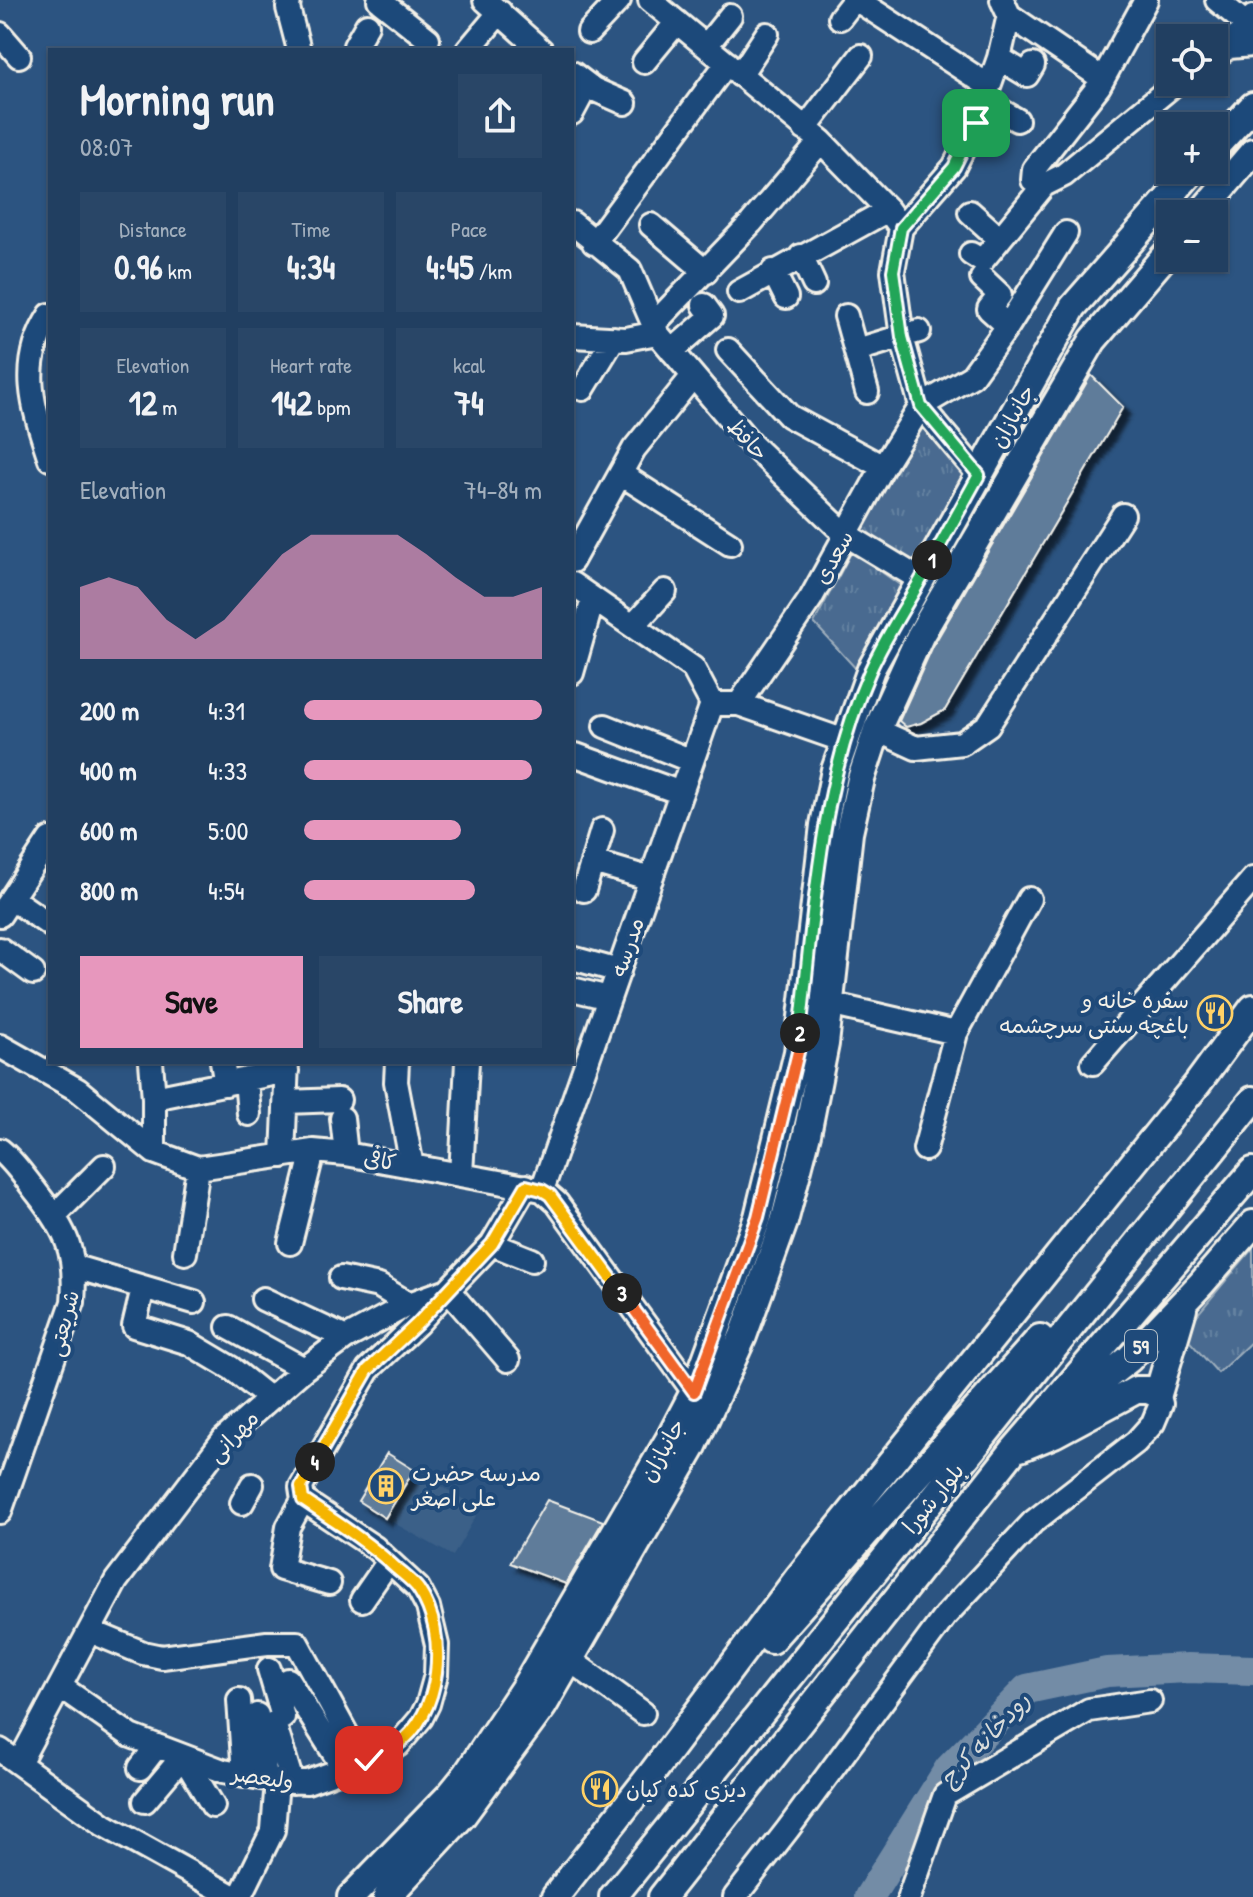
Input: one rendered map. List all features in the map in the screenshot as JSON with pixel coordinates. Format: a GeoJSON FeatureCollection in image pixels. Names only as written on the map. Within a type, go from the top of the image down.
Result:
{"type":"FeatureCollection","features":[{"type":"Feature","properties":{"kind":"main road"},"geometry":{"type":"LineString","coordinates":[[1228,133],[1253,106]]}},
{"type":"Feature","properties":{"kind":"main road"},"geometry":{"type":"LineString","coordinates":[[1212,200],[1253,152]]}},
{"type":"Feature","properties":{"kind":"main road","name":"جانبازان"},"geometry":{"type":"LineString","coordinates":[[387,1897],[476,1799],[543,1706],[692,1448],[702,1402],[758,1217],[798,1052],[824,825],[835,770],[871,669],[1073,307],[1181,184]]}},
{"type":"Feature","properties":{"kind":"main road","name":"جانبازان"},"geometry":{"type":"LineString","coordinates":[[351,1897],[467,1774],[532,1675],[671,1436],[702,1402],[743,1336],[784,1222],[807,1134],[825,1044],[849,833],[861,779],[877,730],[920,636],[1093,340],[1156,266]]}},
{"type":"Feature","properties":{"kind":"main road"},"geometry":{"type":"LineString","coordinates":[[962,505],[961,513],[968,523],[976,526],[987,521]]}},
{"type":"Feature","properties":{"kind":"main road"},"geometry":{"type":"LineString","coordinates":[[555,1897],[798,1578],[1198,1083],[1253,1008]]}},
{"type":"Feature","properties":{"kind":"main road","name":"بلوار شورا"},"geometry":{"type":"LineString","coordinates":[[613,1897],[1253,1100]]}},
{"type":"Feature","properties":{"kind":"main road","name":"بلوار شورا"},"geometry":{"type":"LineString","coordinates":[[662,1897],[1013,1451],[1253,1171]]}},
{"type":"Feature","properties":{"kind":"main road"},"geometry":{"type":"LineString","coordinates":[[653,1772],[1055,1321],[1170,1202]]}},
{"type":"Feature","properties":{"kind":"main road","name":"59"},"geometry":{"type":"LineString","coordinates":[[1013,1451],[1129,1359],[1253,1224]]}},
{"type":"Feature","properties":{"kind":"main road"},"geometry":{"type":"LineString","coordinates":[[1013,1451],[1054,1434],[1136,1390],[1158,1394],[1170,1346],[1187,1299]]}},
{"type":"Feature","properties":{"kind":"street"},"geometry":{"type":"LineString","coordinates":[[289,0],[288,8],[298,48]]}},
{"type":"Feature","properties":{"kind":"street"},"geometry":{"type":"LineString","coordinates":[[379,0],[428,39]]}},
{"type":"Feature","properties":{"kind":"street"},"geometry":{"type":"LineString","coordinates":[[589,32],[619,0]]}},
{"type":"Feature","properties":{"kind":"street"},"geometry":{"type":"LineString","coordinates":[[840,18],[856,0],[986,93],[1017,120]]}},
{"type":"Feature","properties":{"kind":"street"},"geometry":{"type":"LineString","coordinates":[[1038,182],[1034,169],[1103,79],[1146,0]]}},
{"type":"Feature","properties":{"kind":"street"},"geometry":{"type":"LineString","coordinates":[[1217,0],[1251,23]]}},
{"type":"Feature","properties":{"kind":"street"},"geometry":{"type":"LineString","coordinates":[[1248,0],[1251,23]]}},
{"type":"Feature","properties":{"kind":"street"},"geometry":{"type":"LineString","coordinates":[[469,48],[495,5],[534,48]]}},
{"type":"Feature","properties":{"kind":"street"},"geometry":{"type":"LineString","coordinates":[[644,62],[666,8],[706,46],[813,135],[894,219],[893,271],[910,334],[921,406],[979,475]]}},
{"type":"Feature","properties":{"kind":"street"},"geometry":{"type":"LineString","coordinates":[[739,292],[801,256],[894,219],[954,167],[976,123],[999,58],[1005,8],[1103,79]]}},
{"type":"Feature","properties":{"kind":"street"},"geometry":{"type":"LineString","coordinates":[[706,46],[730,16]]}},
{"type":"Feature","properties":{"kind":"street"},"geometry":{"type":"LineString","coordinates":[[1228,45],[1251,23]]}},
{"type":"Feature","properties":{"kind":"street"},"geometry":{"type":"LineString","coordinates":[[358,48],[355,46],[367,25]]}},
{"type":"Feature","properties":{"kind":"street"},"geometry":{"type":"LineString","coordinates":[[0,34],[19,56]]}},
{"type":"Feature","properties":{"kind":"street"},"geometry":{"type":"LineString","coordinates":[[594,243],[733,69],[767,34]]}},
{"type":"Feature","properties":{"kind":"street"},"geometry":{"type":"LineString","coordinates":[[574,336],[626,339],[655,329],[706,272],[813,135],[861,56]]}},
{"type":"Feature","properties":{"kind":"street"},"geometry":{"type":"LineString","coordinates":[[999,58],[1027,75],[1033,65]]}},
{"type":"Feature","properties":{"kind":"street"},"geometry":{"type":"LineString","coordinates":[[574,104],[580,79],[625,103]]}},
{"type":"Feature","properties":{"kind":"street"},"geometry":{"type":"LineString","coordinates":[[971,254],[982,261],[1038,182],[1064,175],[1160,96]]}},
{"type":"Feature","properties":{"kind":"street"},"geometry":{"type":"LineString","coordinates":[[970,212],[1000,239]]}},
{"type":"Feature","properties":{"kind":"street","name":"حافظ"},"geometry":{"type":"LineString","coordinates":[[574,225],[630,270],[655,329],[751,444],[845,534],[921,580]]}},
{"type":"Feature","properties":{"kind":"street"},"geometry":{"type":"LineString","coordinates":[[651,225],[706,272]]}},
{"type":"Feature","properties":{"kind":"street"},"geometry":{"type":"LineString","coordinates":[[921,406],[972,376],[1008,326],[1066,233]]}},
{"type":"Feature","properties":{"kind":"street"},"geometry":{"type":"LineString","coordinates":[[801,256],[814,284]]}},
{"type":"Feature","properties":{"kind":"street"},"geometry":{"type":"LineString","coordinates":[[773,271],[786,297]]}},
{"type":"Feature","properties":{"kind":"street"},"geometry":{"type":"LineString","coordinates":[[982,278],[1000,295],[989,309],[1008,326]]}},
{"type":"Feature","properties":{"kind":"street"},"geometry":{"type":"LineString","coordinates":[[672,351],[712,316],[704,305]]}},
{"type":"Feature","properties":{"kind":"street"},"geometry":{"type":"LineString","coordinates":[[846,316],[867,392]]}},
{"type":"Feature","properties":{"kind":"street"},"geometry":{"type":"LineString","coordinates":[[48,318],[35,341],[32,374],[32,395],[48,452]]}},
{"type":"Feature","properties":{"kind":"street"},"geometry":{"type":"LineString","coordinates":[[857,350],[910,334]]}},
{"type":"Feature","properties":{"kind":"street"},"geometry":{"type":"LineString","coordinates":[[583,389],[614,338]]}},
{"type":"Feature","properties":{"kind":"street"},"geometry":{"type":"LineString","coordinates":[[728,350],[789,416],[883,467]]}},
{"type":"Feature","properties":{"kind":"street"},"geometry":{"type":"LineString","coordinates":[[32,374],[48,391]]}},
{"type":"Feature","properties":{"kind":"street"},"geometry":{"type":"LineString","coordinates":[[574,557],[634,449],[693,376]]}},
{"type":"Feature","properties":{"kind":"street","name":"سعدی"},"geometry":{"type":"LineString","coordinates":[[739,704],[811,598],[883,467],[921,406]]}},
{"type":"Feature","properties":{"kind":"street"},"geometry":{"type":"LineString","coordinates":[[621,474],[730,544]]}},
{"type":"Feature","properties":{"kind":"street"},"geometry":{"type":"LineString","coordinates":[[877,730],[916,748],[962,743],[988,725],[1123,515]]}},
{"type":"Feature","properties":{"kind":"street"},"geometry":{"type":"LineString","coordinates":[[574,585],[693,668],[712,704],[739,704],[845,741]]}},
{"type":"Feature","properties":{"kind":"street"},"geometry":{"type":"LineString","coordinates":[[633,626],[665,591]]}},
{"type":"Feature","properties":{"kind":"street"},"geometry":{"type":"LineString","coordinates":[[574,666],[593,599]]}},
{"type":"Feature","properties":{"kind":"street","name":"مدرسه"},"geometry":{"type":"LineString","coordinates":[[534,1188],[619,971],[712,704]]}},
{"type":"Feature","properties":{"kind":"street"},"geometry":{"type":"LineString","coordinates":[[605,726],[692,761]]}},
{"type":"Feature","properties":{"kind":"street"},"geometry":{"type":"LineString","coordinates":[[576,755],[681,793]]}},
{"type":"Feature","properties":{"kind":"street"},"geometry":{"type":"LineString","coordinates":[[584,890],[602,830]]}},
{"type":"Feature","properties":{"kind":"street"},"geometry":{"type":"LineString","coordinates":[[48,842],[5,906],[48,924]]}},
{"type":"Feature","properties":{"kind":"street"},"geometry":{"type":"LineString","coordinates":[[593,862],[651,879]]}},
{"type":"Feature","properties":{"kind":"street"},"geometry":{"type":"LineString","coordinates":[[1093,1063],[1253,879]]}},
{"type":"Feature","properties":{"kind":"street"},"geometry":{"type":"LineString","coordinates":[[925,1149],[956,1033],[1029,899]]}},
{"type":"Feature","properties":{"kind":"street"},"geometry":{"type":"LineString","coordinates":[[0,949],[33,973]]}},
{"type":"Feature","properties":{"kind":"street"},"geometry":{"type":"LineString","coordinates":[[574,959],[619,971]]}},
{"type":"Feature","properties":{"kind":"street"},"geometry":{"type":"LineString","coordinates":[[574,989],[609,998]]}},
{"type":"Feature","properties":{"kind":"street"},"geometry":{"type":"LineString","coordinates":[[829,1004],[956,1033]]}},
{"type":"Feature","properties":{"kind":"street","name":"کافی"},"geometry":{"type":"LineString","coordinates":[[0,1046],[45,1060]]}},
{"type":"Feature","properties":{"kind":"street","name":"کافی"},"geometry":{"type":"LineString","coordinates":[[49,1064],[154,1152],[198,1168],[313,1151],[346,1154],[534,1188]]}},
{"type":"Feature","properties":{"kind":"street"},"geometry":{"type":"LineString","coordinates":[[151,1064],[154,1152]]}},
{"type":"Feature","properties":{"kind":"street"},"geometry":{"type":"LineString","coordinates":[[397,1064],[396,1082],[412,1166]]}},
{"type":"Feature","properties":{"kind":"street"},"geometry":{"type":"LineString","coordinates":[[461,1175],[467,1064]]}},
{"type":"Feature","properties":{"kind":"street"},"geometry":{"type":"LineString","coordinates":[[154,1098],[231,1075],[287,1067],[283,1156]]}},
{"type":"Feature","properties":{"kind":"street"},"geometry":{"type":"LineString","coordinates":[[231,1075],[249,1114]]}},
{"type":"Feature","properties":{"kind":"street"},"geometry":{"type":"LineString","coordinates":[[286,1102],[340,1109],[346,1154]]}},
{"type":"Feature","properties":{"kind":"street","name":"شریعتی"},"geometry":{"type":"LineString","coordinates":[[0,1150],[12,1160],[55,1215],[65,1232],[75,1267],[73,1302],[0,1512]]}},
{"type":"Feature","properties":{"kind":"street"},"geometry":{"type":"LineString","coordinates":[[290,1243],[313,1151]]}},
{"type":"Feature","properties":{"kind":"street"},"geometry":{"type":"LineString","coordinates":[[55,1215],[104,1166]]}},
{"type":"Feature","properties":{"kind":"street"},"geometry":{"type":"LineString","coordinates":[[185,1253],[198,1168]]}},
{"type":"Feature","properties":{"kind":"street"},"geometry":{"type":"LineString","coordinates":[[534,1188],[557,1203],[702,1402]]}},
{"type":"Feature","properties":{"kind":"street","name":"مهرانی"},"geometry":{"type":"LineString","coordinates":[[19,1763],[116,1581],[224,1439],[304,1369],[346,1338],[409,1304],[448,1290],[492,1244],[534,1188]]}},
{"type":"Feature","properties":{"kind":"street"},"geometry":{"type":"LineString","coordinates":[[492,1244],[532,1260]]}},
{"type":"Feature","properties":{"kind":"street"},"geometry":{"type":"LineString","coordinates":[[75,1267],[194,1302]]}},
{"type":"Feature","properties":{"kind":"street"},"geometry":{"type":"LineString","coordinates":[[341,1278],[379,1286],[409,1304]]}},
{"type":"Feature","properties":{"kind":"street"},"geometry":{"type":"LineString","coordinates":[[143,1288],[134,1326],[189,1343],[231,1368],[270,1399]]}},
{"type":"Feature","properties":{"kind":"street"},"geometry":{"type":"LineString","coordinates":[[329,1583],[281,1569],[288,1527],[303,1500],[301,1487],[368,1370],[448,1290],[508,1360]]}},
{"type":"Feature","properties":{"kind":"street"},"geometry":{"type":"LineString","coordinates":[[263,1299],[346,1338]]}},
{"type":"Feature","properties":{"kind":"street"},"geometry":{"type":"LineString","coordinates":[[228,1327],[304,1369]]}},
{"type":"Feature","properties":{"kind":"street"},"geometry":{"type":"LineString","coordinates":[[735,1897],[945,1616],[1033,1522],[1136,1442],[1153,1423],[1161,1404],[1158,1394]]}},
{"type":"Feature","properties":{"kind":"street"},"geometry":{"type":"LineString","coordinates":[[303,1500],[375,1548],[389,1561],[362,1600]]}},
{"type":"Feature","properties":{"kind":"street","name":"ولیعصر"},"geometry":{"type":"LineString","coordinates":[[61,1687],[131,1736],[223,1771],[307,1782],[353,1765],[398,1745],[410,1732],[428,1704],[436,1675],[437,1645],[428,1607],[418,1588],[389,1561]]}},
{"type":"Feature","properties":{"kind":"street"},"geometry":{"type":"LineString","coordinates":[[90,1631],[143,1653],[162,1657],[267,1643],[297,1643],[353,1765]]}},
{"type":"Feature","properties":{"kind":"street"},"geometry":{"type":"LineString","coordinates":[[570,1660],[643,1713]]}},
{"type":"Feature","properties":{"kind":"street"},"geometry":{"type":"LineString","coordinates":[[0,1750],[104,1825],[237,1897],[273,1830],[270,1779],[274,1723],[283,1717],[278,1674],[353,1765]]}},
{"type":"Feature","properties":{"kind":"street"},"geometry":{"type":"LineString","coordinates":[[239,1700],[270,1779]]}},
{"type":"Feature","properties":{"kind":"street"},"geometry":{"type":"LineString","coordinates":[[909,1897],[945,1795],[1089,1710],[1150,1701]]}},
{"type":"Feature","properties":{"kind":"street"},"geometry":{"type":"LineString","coordinates":[[257,1715],[270,1779]]}},
{"type":"Feature","properties":{"kind":"street"},"geometry":{"type":"LineString","coordinates":[[140,1768],[157,1746]]}},
{"type":"Feature","properties":{"kind":"street"},"geometry":{"type":"LineString","coordinates":[[145,1801],[183,1756],[213,1806]]}},
{"type":"Feature","properties":{"kind":"shaded area"},"geometry":{"type":"Polygon","coordinates":[[[414,1470],[480,1509],[453,1556],[385,1518],[414,1470]]]}},
{"type":"Feature","properties":{"kind":"green space"},"geometry":{"type":"Polygon","coordinates":[[[921,422],[967,480],[920,568],[860,532],[921,422]]]}},
{"type":"Feature","properties":{"kind":"green space"},"geometry":{"type":"Polygon","coordinates":[[[852,551],[904,588],[858,671],[814,623],[852,551]]]}},
{"type":"Feature","properties":{"kind":"green space"},"geometry":{"type":"Polygon","coordinates":[[[1253,1248],[1253,1340],[1218,1373],[1182,1333],[1253,1248]]]}},
{"type":"Feature","properties":{"kind":"building"},"geometry":{"type":"Polygon","coordinates":[[[1091,375],[1123,407],[945,710],[906,727],[899,721],[933,646],[1091,375]]]}},
{"type":"Feature","properties":{"kind":"building","name":"مدرسه حضرت علی اصغر"},"geometry":{"type":"Polygon","coordinates":[[[387,1453],[414,1470],[385,1518],[358,1501],[387,1453]]]}},
{"type":"Feature","properties":{"kind":"building"},"geometry":{"type":"Polygon","coordinates":[[[547,1500],[603,1521],[566,1584],[510,1563],[547,1500]]]}},
{"type":"Feature","properties":{"kind":"waterway","name":"رودخانه کرج"},"geometry":{"type":"LineString","coordinates":[[869,1897],[949,1769],[1027,1689],[1107,1672],[1188,1668],[1253,1670]]}},
{"type":"Feature","properties":{"kind":"place","name":"سفره خانه و باغچه سنتی سرچشمه"},"geometry":{"type":"Point","coordinates":[1215,1013]}},
{"type":"Feature","properties":{"kind":"place","name":"مدرسه حضرت علی اصغر"},"geometry":{"type":"Point","coordinates":[386,1486]}},
{"type":"Feature","properties":{"kind":"place","name":"دیزی کده کیان"},"geometry":{"type":"Point","coordinates":[600,1789]}},
{"type":"Feature","properties":{"kind":"route"},"geometry":{"type":"LineString","coordinates":[[369,1760],[398,1745],[421,1718],[428,1704],[436,1675],[434,1627],[418,1588],[375,1548],[303,1500],[301,1487],[368,1370],[417,1324],[492,1244],[526,1186],[542,1190],[557,1203],[694,1392],[758,1217],[798,1052],[824,825],[835,770],[871,669],[979,475],[921,406],[902,337],[893,271],[901,228],[954,167],[976,123]]}}]}
